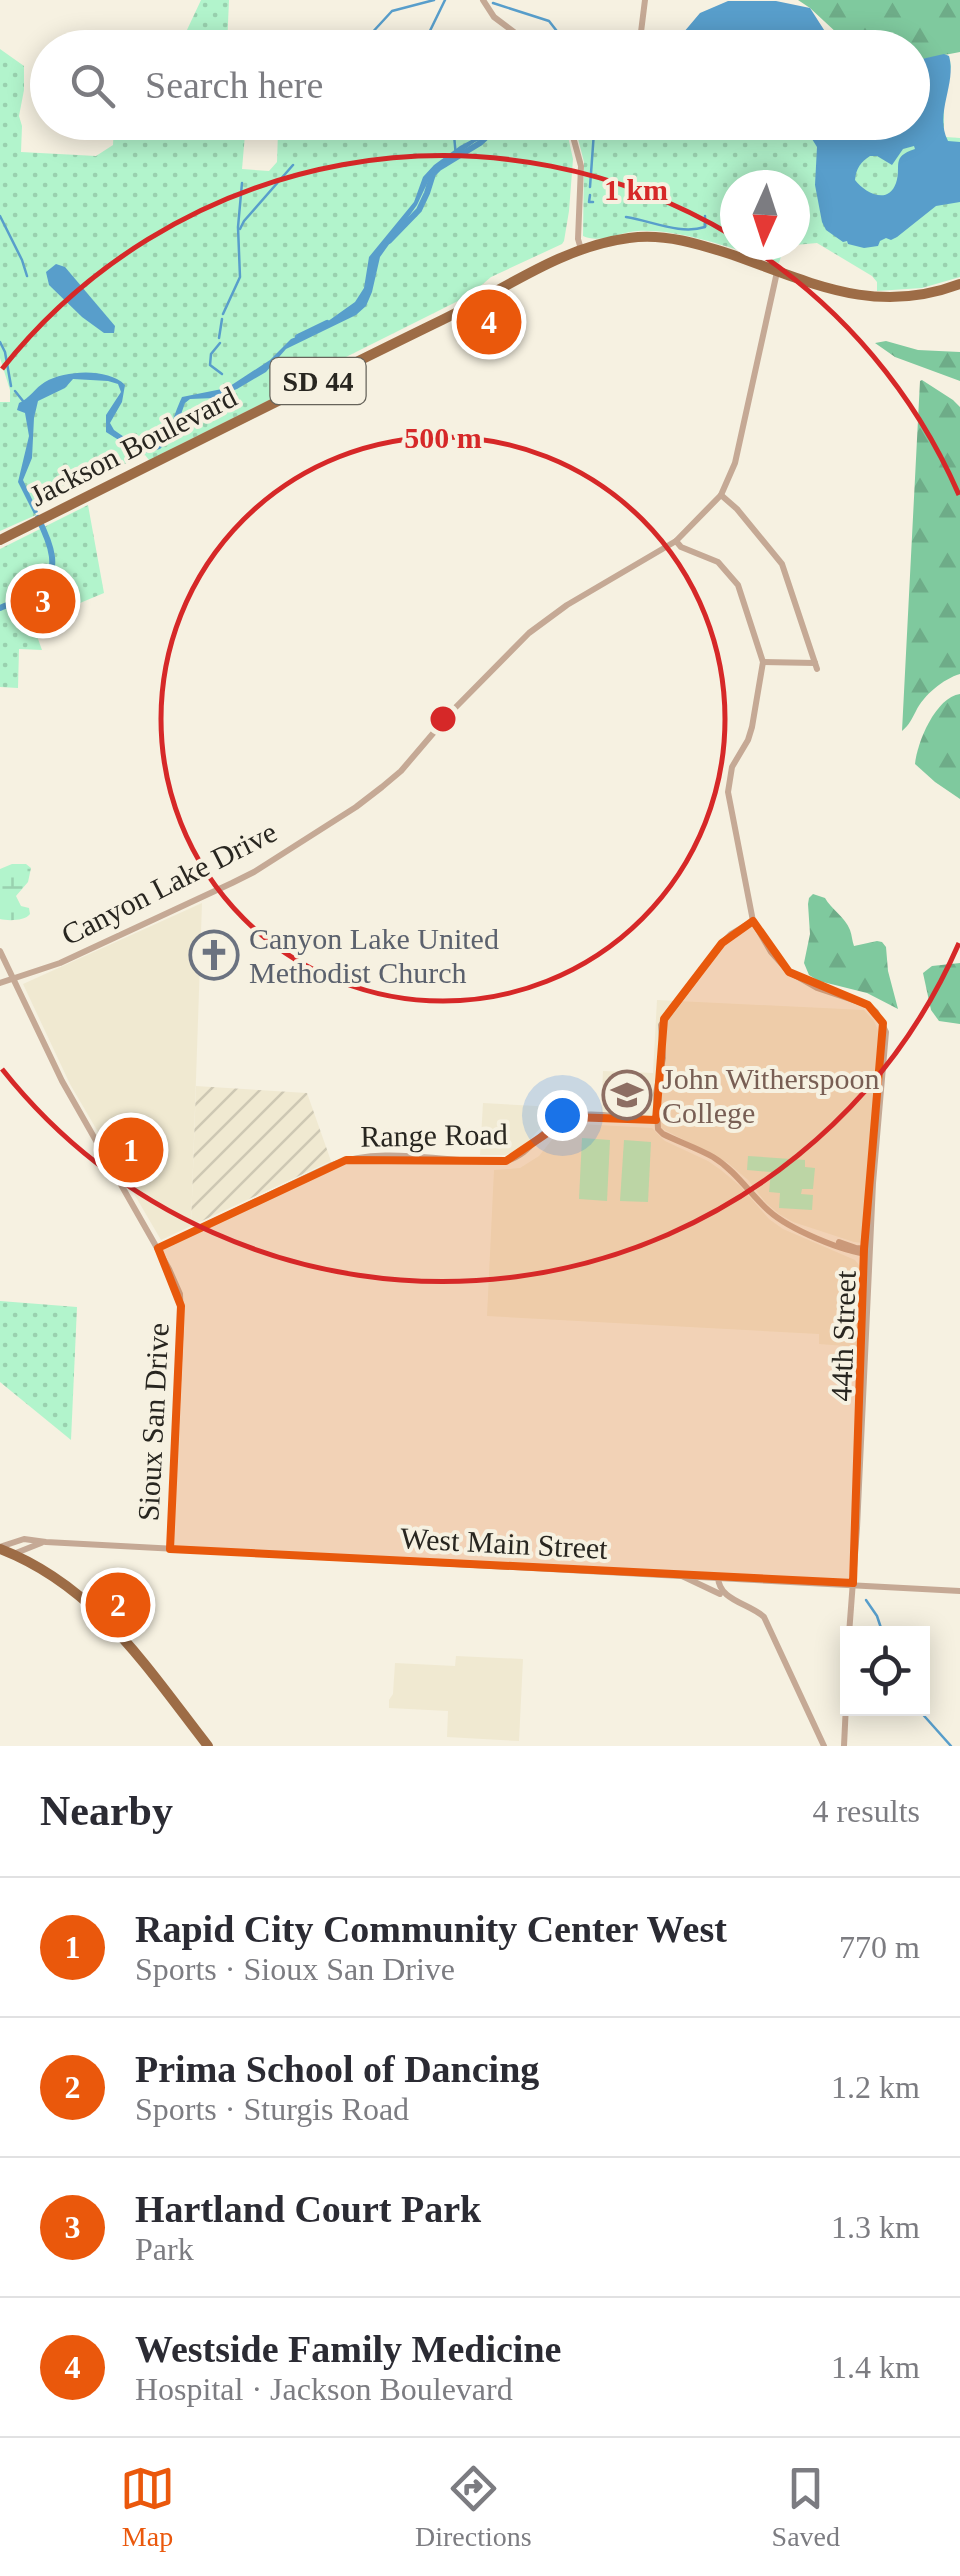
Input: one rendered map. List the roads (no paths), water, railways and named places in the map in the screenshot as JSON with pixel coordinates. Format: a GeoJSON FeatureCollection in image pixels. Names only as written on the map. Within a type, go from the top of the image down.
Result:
{"type":"FeatureCollection","features":[{"type":"Feature","properties":{"kind":"main road","name":"Jackson Boulevard"},"geometry":{"type":"LineString","coordinates":[[0,540],[582,249],[637,237],[674,239],[713,248],[836,291],[877,298],[922,295],[960,284]]}},
{"type":"Feature","properties":{"kind":"main road"},"geometry":{"type":"LineString","coordinates":[[0,1551],[83,1598],[114,1626],[208,1746]]}},
{"type":"Feature","properties":{"kind":"main road"},"geometry":{"type":"LineString","coordinates":[[15,1558],[43,1568],[64,1586]]}},
{"type":"Feature","properties":{"kind":"street"},"geometry":{"type":"LineString","coordinates":[[484,0],[494,17],[512,30]]}},
{"type":"Feature","properties":{"kind":"street"},"geometry":{"type":"LineString","coordinates":[[642,30],[646,0]]}},
{"type":"Feature","properties":{"kind":"street"},"geometry":{"type":"LineString","coordinates":[[574,140],[581,166],[578,239],[582,249]]}},
{"type":"Feature","properties":{"kind":"street","name":"Canyon Lake Drive"},"geometry":{"type":"LineString","coordinates":[[0,983],[60,963],[243,878],[356,807],[401,771],[529,634],[567,605],[676,542],[721,495],[735,463],[777,271]]}},
{"type":"Feature","properties":{"kind":"street"},"geometry":{"type":"LineString","coordinates":[[721,495],[782,564],[816,666],[763,662]]}},
{"type":"Feature","properties":{"kind":"street"},"geometry":{"type":"LineString","coordinates":[[676,542],[718,562],[738,585],[763,662],[752,727],[732,767],[728,792],[754,921],[722,943],[661,1024],[663,1062],[656,1093],[656,1119],[660,1132],[713,1158],[777,1218],[855,1253],[865,1262],[868,1284]]}},
{"type":"Feature","properties":{"kind":"street"},"geometry":{"type":"LineString","coordinates":[[759,684],[765,672],[776,664]]}},
{"type":"Feature","properties":{"kind":"street","name":"44th Street"},"geometry":{"type":"LineString","coordinates":[[754,921],[771,952],[789,972],[817,988],[868,1005],[883,1023],[887,1041],[869,1252],[850,1626]]}},
{"type":"Feature","properties":{"kind":"street","name":"Sioux San Drive"},"geometry":{"type":"LineString","coordinates":[[0,951],[62,1081],[176,1282],[181,1306],[170,1549]]}},
{"type":"Feature","properties":{"kind":"street","name":"Range Road"},"geometry":{"type":"LineString","coordinates":[[158,1248],[346,1160],[376,1156],[506,1162],[524,1154],[550,1128],[571,1117],[656,1119]]}},
{"type":"Feature","properties":{"kind":"street"},"geometry":{"type":"LineString","coordinates":[[824,1240],[869,1252]]}},
{"type":"Feature","properties":{"kind":"street"},"geometry":{"type":"LineString","coordinates":[[855,1253],[869,1252]]}},
{"type":"Feature","properties":{"kind":"street"},"geometry":{"type":"LineString","coordinates":[[15,1558],[15,1546],[24,1539]]}},
{"type":"Feature","properties":{"kind":"street","name":"West Main Street"},"geometry":{"type":"LineString","coordinates":[[0,1551],[24,1539],[960,1591]]}},
{"type":"Feature","properties":{"kind":"street"},"geometry":{"type":"LineString","coordinates":[[42,1543],[31,1553],[43,1568]]}},
{"type":"Feature","properties":{"kind":"street","name":"West Main Street"},"geometry":{"type":"LineString","coordinates":[[15,1558],[42,1543]]}},
{"type":"Feature","properties":{"kind":"street"},"geometry":{"type":"LineString","coordinates":[[681,1575],[764,1617],[824,1746]]}},
{"type":"Feature","properties":{"kind":"street"},"geometry":{"type":"LineString","coordinates":[[718,1578],[718,1587],[726,1595]]}},
{"type":"Feature","properties":{"kind":"street"},"geometry":{"type":"LineString","coordinates":[[844,1746],[845,1716]]}},
{"type":"Feature","properties":{"kind":"water"},"geometry":{"type":"Polygon","coordinates":[[[728,1],[776,1],[810,8],[824,30],[686,30],[700,13],[728,1]]]}},
{"type":"Feature","properties":{"kind":"water"},"geometry":{"type":"Polygon","coordinates":[[[949,56],[951,67],[943,120],[948,141],[960,142],[960,202],[936,206],[897,237],[886,238],[878,246],[848,244],[826,230],[822,222],[815,185],[817,147],[813,140],[930,140],[930,57],[949,56]],[[914,146],[903,149],[892,165],[870,156],[859,166],[855,180],[876,195],[887,194],[896,183],[900,159],[914,146]]]}},
{"type":"Feature","properties":{"kind":"water"},"geometry":{"type":"Polygon","coordinates":[[[480,140],[432,173],[417,205],[380,257],[366,306],[356,315],[286,349],[266,372],[237,389],[214,398],[190,399],[174,434],[160,449],[141,454],[106,432],[106,415],[121,392],[118,384],[73,379],[65,388],[38,401],[32,458],[23,480],[38,512],[34,514],[18,482],[29,436],[25,413],[17,410],[19,403],[54,378],[98,373],[125,385],[122,402],[110,423],[114,430],[140,448],[158,442],[168,430],[182,397],[227,388],[270,360],[291,339],[317,329],[355,302],[364,288],[369,257],[414,202],[423,177],[460,146],[480,140]]]}},
{"type":"Feature","properties":{"kind":"water"},"geometry":{"type":"Polygon","coordinates":[[[56,264],[65,267],[115,326],[114,333],[104,333],[82,317],[49,285],[46,272],[56,264]]]}},
{"type":"Feature","properties":{"kind":"waterway"},"geometry":{"type":"LineString","coordinates":[[375,30],[392,11],[434,0]]}},
{"type":"Feature","properties":{"kind":"waterway"},"geometry":{"type":"LineString","coordinates":[[430,30],[445,0]]}},
{"type":"Feature","properties":{"kind":"waterway"},"geometry":{"type":"LineString","coordinates":[[493,3],[549,21],[556,30]]}},
{"type":"Feature","properties":{"kind":"waterway"},"geometry":{"type":"LineString","coordinates":[[454,140],[456,157]]}},
{"type":"Feature","properties":{"kind":"waterway"},"geometry":{"type":"LineString","coordinates":[[389,241],[419,210],[433,174],[483,140]]}},
{"type":"Feature","properties":{"kind":"waterway"},"geometry":{"type":"LineString","coordinates":[[590,187],[593,140]]}},
{"type":"Feature","properties":{"kind":"waterway"},"geometry":{"type":"LineString","coordinates":[[240,229],[293,165]]}},
{"type":"Feature","properties":{"kind":"waterway"},"geometry":{"type":"LineString","coordinates":[[223,314],[240,277],[238,227],[242,183]]}},
{"type":"Feature","properties":{"kind":"waterway"},"geometry":{"type":"LineString","coordinates":[[590,195],[589,202],[593,202]]}},
{"type":"Feature","properties":{"kind":"waterway"},"geometry":{"type":"LineString","coordinates":[[0,216],[27,276]]}},
{"type":"Feature","properties":{"kind":"waterway"},"geometry":{"type":"LineString","coordinates":[[626,217],[695,229],[705,227],[705,216]]}},
{"type":"Feature","properties":{"kind":"waterway"},"geometry":{"type":"LineString","coordinates":[[219,338],[222,319]]}},
{"type":"Feature","properties":{"kind":"waterway"},"geometry":{"type":"LineString","coordinates":[[298,337],[327,323]]}},
{"type":"Feature","properties":{"kind":"waterway"},"geometry":{"type":"LineString","coordinates":[[0,342],[11,386]]}},
{"type":"Feature","properties":{"kind":"waterway"},"geometry":{"type":"LineString","coordinates":[[220,343],[211,354],[210,365],[222,374]]}},
{"type":"Feature","properties":{"kind":"waterway"},"geometry":{"type":"LineString","coordinates":[[15,391],[23,401]]}},
{"type":"Feature","properties":{"kind":"waterway"},"geometry":{"type":"LineString","coordinates":[[0,608],[34,595],[50,575],[50,546],[38,518]]}},
{"type":"Feature","properties":{"kind":"waterway"},"geometry":{"type":"LineString","coordinates":[[866,1600],[880,1626]]}},
{"type":"Feature","properties":{"kind":"waterway"},"geometry":{"type":"LineString","coordinates":[[924,1716],[951,1746]]}},
{"type":"Feature","properties":{"kind":"place","name":"Westside Family Medicine"},"geometry":{"type":"Point","coordinates":[489,322]}},
{"type":"Feature","properties":{"kind":"place","name":"Hartland Court Park"},"geometry":{"type":"Point","coordinates":[43,601]}},
{"type":"Feature","properties":{"kind":"place","name":"Canyon Lake United Methodist Church"},"geometry":{"type":"Point","coordinates":[214,955]}},
{"type":"Feature","properties":{"kind":"place","name":"John Witherspoon College"},"geometry":{"type":"Point","coordinates":[627,1095]}},
{"type":"Feature","properties":{"kind":"place","name":"Rapid City Community Center West"},"geometry":{"type":"Point","coordinates":[131,1150]}},
{"type":"Feature","properties":{"kind":"place","name":"Prima School of Dancing"},"geometry":{"type":"Point","coordinates":[118,1605]}}]}
